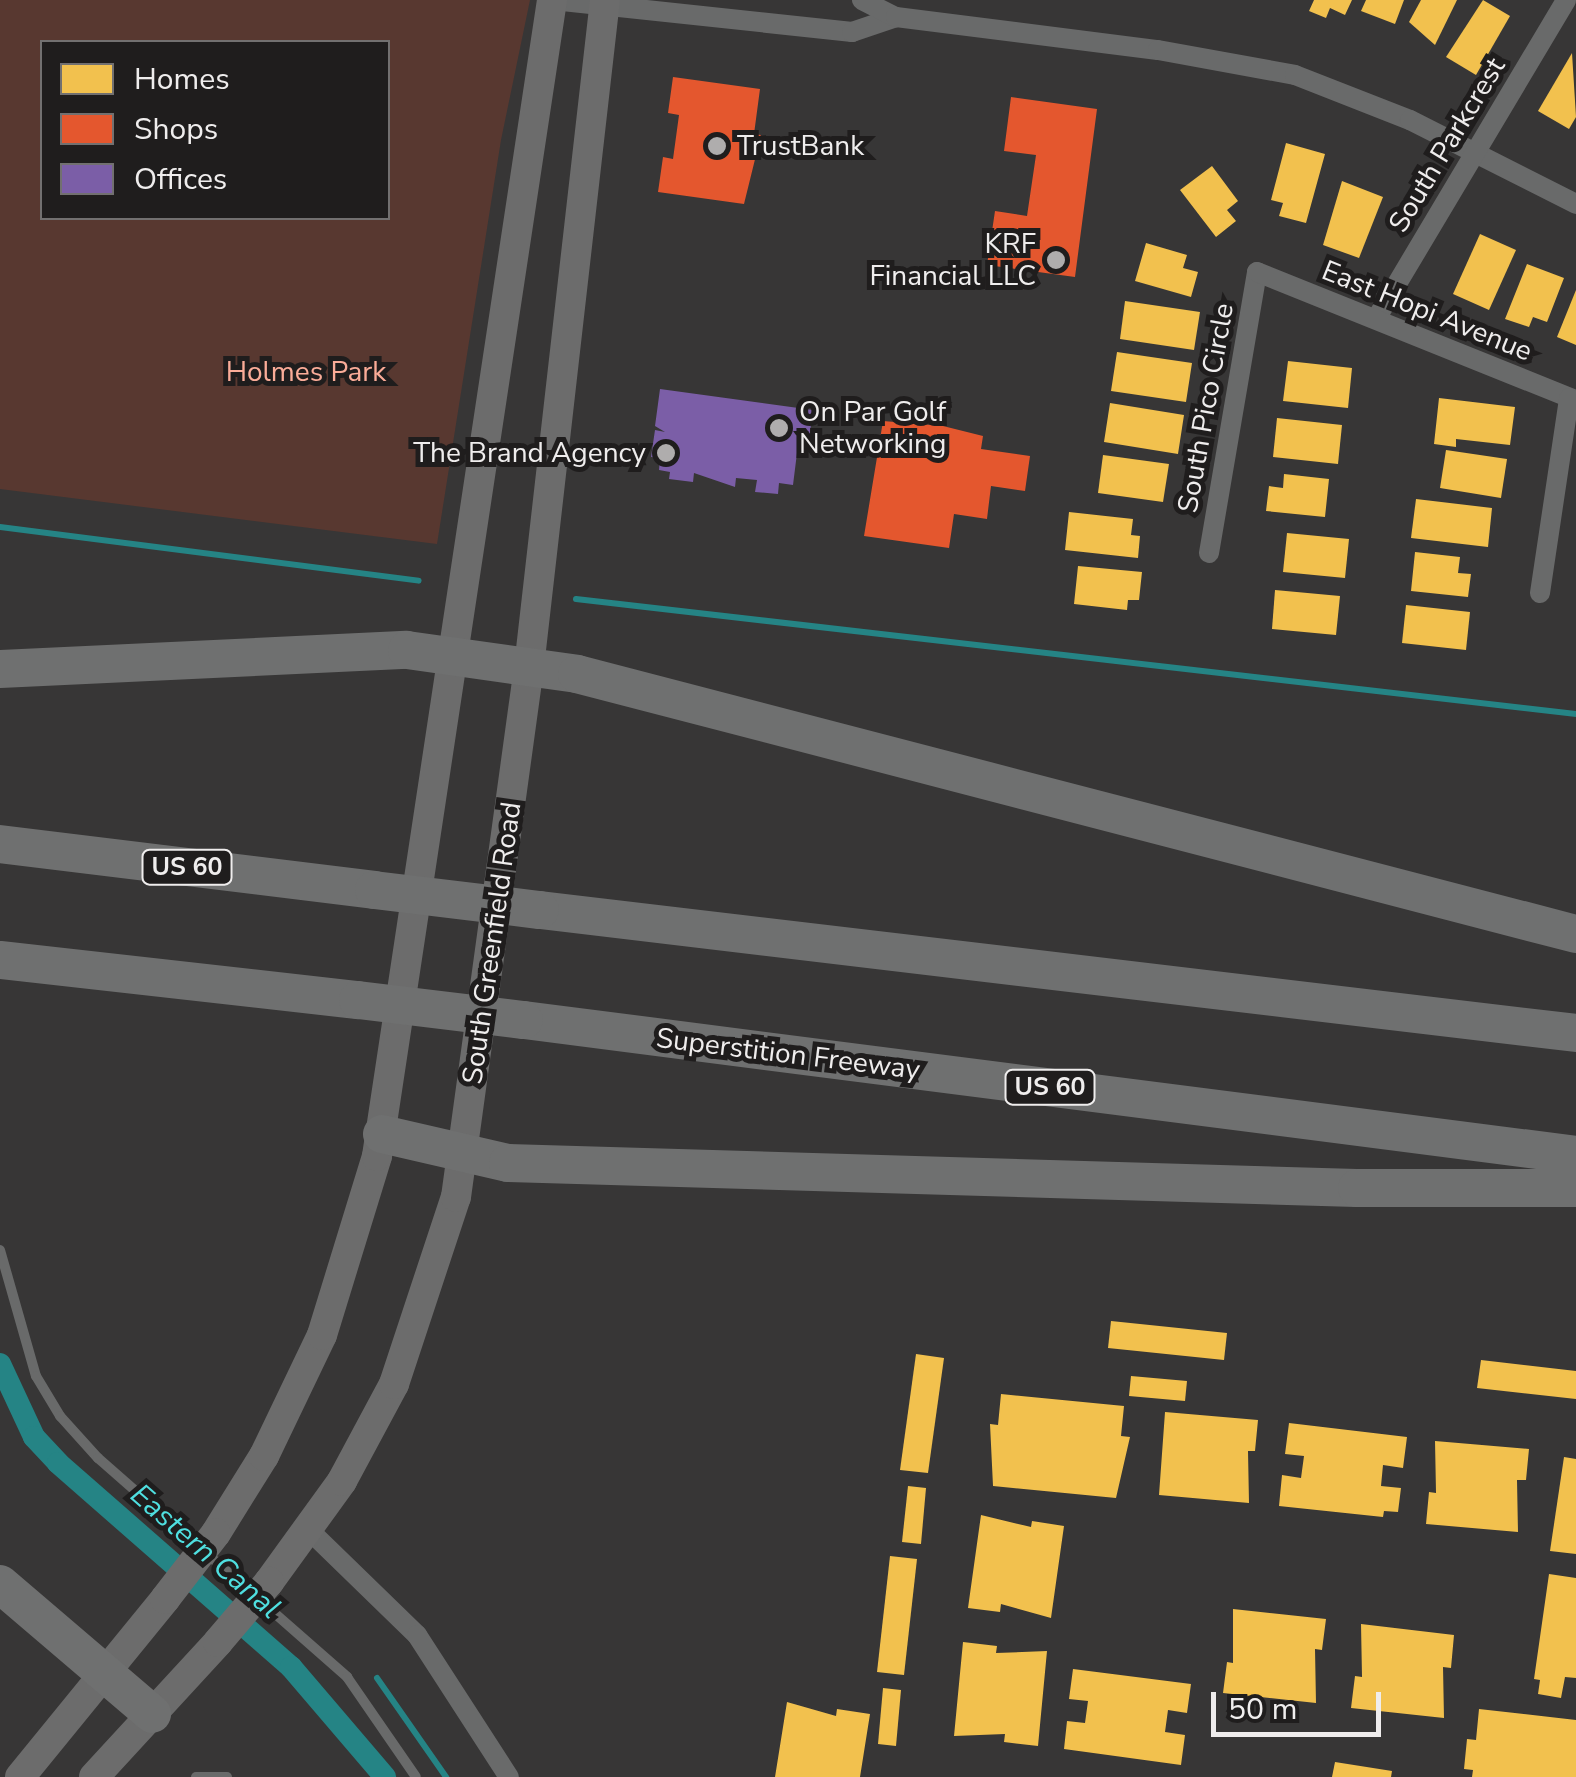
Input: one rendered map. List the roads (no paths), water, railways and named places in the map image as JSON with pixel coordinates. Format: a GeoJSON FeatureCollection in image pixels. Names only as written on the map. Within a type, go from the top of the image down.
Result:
{"type":"FeatureCollection","features":[{"type":"Feature","properties":{"kind":"highway"},"geometry":{"type":"LineString","coordinates":[[0,668],[407,650],[529,667],[920,760],[1358,882],[1576,934]]}},
{"type":"Feature","properties":{"kind":"highway","name":"US 60"},"geometry":{"type":"LineString","coordinates":[[0,844],[1576,1033]]}},
{"type":"Feature","properties":{"kind":"highway","name":"Superstition Freeway"},"geometry":{"type":"LineString","coordinates":[[0,960],[524,1020],[1576,1155]]}},
{"type":"Feature","properties":{"kind":"highway"},"geometry":{"type":"LineString","coordinates":[[382,1134],[508,1163],[1357,1188],[1576,1188]]}},
{"type":"Feature","properties":{"kind":"highway"},"geometry":{"type":"LineString","coordinates":[[0,1584],[152,1714]]}},
{"type":"Feature","properties":{"kind":"main road"},"geometry":{"type":"LineString","coordinates":[[20,1777],[216,1534],[264,1456],[322,1335],[360,1225],[382,1134],[451,656],[553,0]]}},
{"type":"Feature","properties":{"kind":"main road","name":"South Greenfield Road"},"geometry":{"type":"LineString","coordinates":[[94,1777],[218,1642],[309,1530],[394,1384],[439,1264],[464,1153],[529,667],[605,2]]}},
{"type":"Feature","properties":{"kind":"street"},"geometry":{"type":"LineString","coordinates":[[553,0],[605,2],[852,32],[896,17]]}},
{"type":"Feature","properties":{"kind":"street"},"geometry":{"type":"LineString","coordinates":[[862,0],[896,17],[1266,67],[1369,101],[1576,204]]}},
{"type":"Feature","properties":{"kind":"street","name":"South Parkcrest"},"geometry":{"type":"LineString","coordinates":[[1376,318],[1566,0]]}},
{"type":"Feature","properties":{"kind":"street","name":"East Hopi Avenue"},"geometry":{"type":"LineString","coordinates":[[1257,272],[1572,399]]}},
{"type":"Feature","properties":{"kind":"street","name":"South Pico Circle"},"geometry":{"type":"LineString","coordinates":[[1209,552],[1257,272]]}},
{"type":"Feature","properties":{"kind":"street"},"geometry":{"type":"LineString","coordinates":[[1540,593],[1572,399]]}},
{"type":"Feature","properties":{"kind":"street"},"geometry":{"type":"LineString","coordinates":[[309,1530],[417,1635],[509,1777]]}},
{"type":"Feature","properties":{"kind":"lane"},"geometry":{"type":"LineString","coordinates":[[0,1250],[36,1376],[60,1416],[98,1458],[325,1654],[416,1777]]}},
{"type":"Feature","properties":{"kind":"lane"},"geometry":{"type":"LineString","coordinates":[[196,1777],[227,1777]]}},
{"type":"Feature","properties":{"kind":"waterway"},"geometry":{"type":"LineString","coordinates":[[0,527],[419,581]]}},
{"type":"Feature","properties":{"kind":"waterway"},"geometry":{"type":"LineString","coordinates":[[576,599],[1576,714]]}},
{"type":"Feature","properties":{"kind":"waterway","name":"Eastern Canal"},"geometry":{"type":"LineString","coordinates":[[0,1364],[34,1437],[58,1463],[291,1667],[385,1777]]}},
{"type":"Feature","properties":{"kind":"waterway"},"geometry":{"type":"LineString","coordinates":[[377,1678],[446,1777]]}},
{"type":"Feature","properties":{"kind":"place","name":"TrustBank"},"geometry":{"type":"Point","coordinates":[717,146]}},
{"type":"Feature","properties":{"kind":"place","name":"KRF Financial LLC"},"geometry":{"type":"Point","coordinates":[1056,260]}},
{"type":"Feature","properties":{"kind":"place","name":"On Par Golf Networking"},"geometry":{"type":"Point","coordinates":[779,428]}},
{"type":"Feature","properties":{"kind":"place","name":"The Brand Agency"},"geometry":{"type":"Point","coordinates":[666,453]}},
{"type":"Feature","properties":{"kind":"park label","name":"Holmes Park"},"geometry":{"type":"Point","coordinates":[306,372]}}]}
